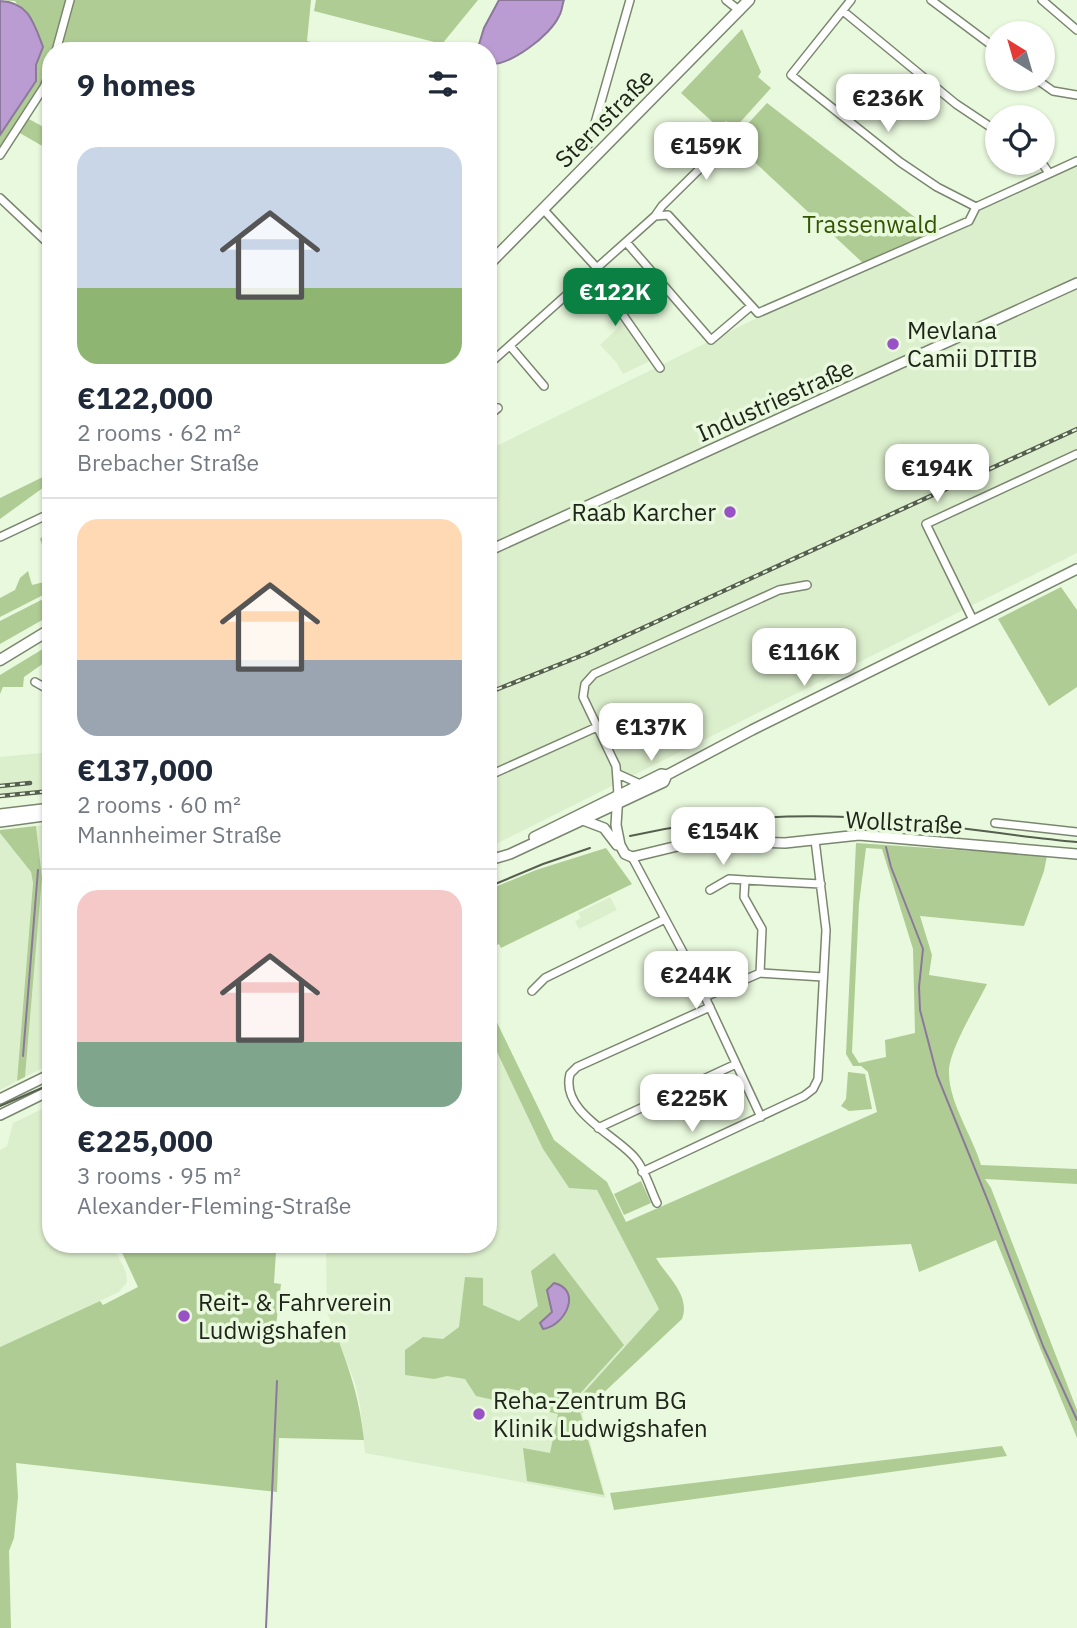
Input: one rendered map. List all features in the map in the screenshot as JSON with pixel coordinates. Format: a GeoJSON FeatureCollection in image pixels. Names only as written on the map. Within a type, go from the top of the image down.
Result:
{"type":"FeatureCollection","features":[{"type":"Feature","properties":{"kind":"main road","name":"Sternstraße"},"geometry":{"type":"LineString","coordinates":[[497,256],[749,0]]}},
{"type":"Feature","properties":{"kind":"main road"},"geometry":{"type":"LineString","coordinates":[[0,660],[42,634]]}},
{"type":"Feature","properties":{"kind":"street"},"geometry":{"type":"LineString","coordinates":[[58,42],[70,0]]}},
{"type":"Feature","properties":{"kind":"street"},"geometry":{"type":"LineString","coordinates":[[589,144],[630,0]]}},
{"type":"Feature","properties":{"kind":"street"},"geometry":{"type":"LineString","coordinates":[[726,0],[740,11]]}},
{"type":"Feature","properties":{"kind":"street"},"geometry":{"type":"LineString","coordinates":[[851,0],[791,75],[900,162],[936,187],[976,207]]}},
{"type":"Feature","properties":{"kind":"street"},"geometry":{"type":"LineString","coordinates":[[932,0],[985,40]]}},
{"type":"Feature","properties":{"kind":"street"},"geometry":{"type":"LineString","coordinates":[[1042,0],[1077,30]]}},
{"type":"Feature","properties":{"kind":"street"},"geometry":{"type":"LineString","coordinates":[[843,11],[956,104],[985,123]]}},
{"type":"Feature","properties":{"kind":"street"},"geometry":{"type":"LineString","coordinates":[[0,155],[42,90]]}},
{"type":"Feature","properties":{"kind":"street"},"geometry":{"type":"LineString","coordinates":[[1053,91],[1077,95]]}},
{"type":"Feature","properties":{"kind":"street"},"geometry":{"type":"LineString","coordinates":[[659,216],[662,206],[737,132]]}},
{"type":"Feature","properties":{"kind":"street"},"geometry":{"type":"LineString","coordinates":[[1055,170],[1077,161]]}},
{"type":"Feature","properties":{"kind":"street"},"geometry":{"type":"LineString","coordinates":[[497,357],[659,216],[668,215],[758,313],[969,221],[976,207],[1045,175]]}},
{"type":"Feature","properties":{"kind":"street"},"geometry":{"type":"LineString","coordinates":[[0,198],[42,238]]}},
{"type":"Feature","properties":{"kind":"street"},"geometry":{"type":"LineString","coordinates":[[543,209],[595,270],[660,368]]}},
{"type":"Feature","properties":{"kind":"street"},"geometry":{"type":"LineString","coordinates":[[626,242],[711,340],[751,306]]}},
{"type":"Feature","properties":{"kind":"street","name":"Industriestraße"},"geometry":{"type":"LineString","coordinates":[[497,547],[1077,283]]}},
{"type":"Feature","properties":{"kind":"street"},"geometry":{"type":"LineString","coordinates":[[510,346],[544,386]]}},
{"type":"Feature","properties":{"kind":"street"},"geometry":{"type":"LineString","coordinates":[[973,620],[926,524],[1077,454]]}},
{"type":"Feature","properties":{"kind":"street"},"geometry":{"type":"LineString","coordinates":[[0,537],[42,517]]}},
{"type":"Feature","properties":{"kind":"street"},"geometry":{"type":"LineString","coordinates":[[497,858],[583,820],[640,784],[661,774],[667,775],[1077,569]]}},
{"type":"Feature","properties":{"kind":"street"},"geometry":{"type":"LineString","coordinates":[[761,1117],[705,997],[617,835],[618,774],[583,697],[585,684],[594,674],[779,590],[807,585]]}},
{"type":"Feature","properties":{"kind":"street"},"geometry":{"type":"LineString","coordinates":[[35,682],[42,687]]}},
{"type":"Feature","properties":{"kind":"street"},"geometry":{"type":"LineString","coordinates":[[497,772],[597,727]]}},
{"type":"Feature","properties":{"kind":"street"},"geometry":{"type":"LineString","coordinates":[[618,774],[640,784]]}},
{"type":"Feature","properties":{"kind":"street"},"geometry":{"type":"LineString","coordinates":[[497,857],[618,799],[664,782],[667,775]]}},
{"type":"Feature","properties":{"kind":"street"},"geometry":{"type":"LineString","coordinates":[[0,814],[42,812]]}},
{"type":"Feature","properties":{"kind":"street"},"geometry":{"type":"LineString","coordinates":[[0,822],[42,813]]}},
{"type":"Feature","properties":{"kind":"street"},"geometry":{"type":"LineString","coordinates":[[583,820],[604,828],[628,856]]}},
{"type":"Feature","properties":{"kind":"street"},"geometry":{"type":"LineString","coordinates":[[995,823],[1077,832]]}},
{"type":"Feature","properties":{"kind":"street","name":"Wollstraße"},"geometry":{"type":"LineString","coordinates":[[628,856],[701,842],[785,843],[859,835],[1077,855]]}},
{"type":"Feature","properties":{"kind":"street"},"geometry":{"type":"LineString","coordinates":[[642,1172],[804,1097],[813,1089],[818,1079],[826,930],[815,840]]}},
{"type":"Feature","properties":{"kind":"street"},"geometry":{"type":"LineString","coordinates":[[710,890],[729,879],[821,884]]}},
{"type":"Feature","properties":{"kind":"street"},"geometry":{"type":"LineString","coordinates":[[745,880],[744,897],[762,929],[760,973]]}},
{"type":"Feature","properties":{"kind":"street"},"geometry":{"type":"LineString","coordinates":[[532,991],[545,978],[665,919]]}},
{"type":"Feature","properties":{"kind":"street"},"geometry":{"type":"LineString","coordinates":[[705,997],[760,973],[823,977]]}},
{"type":"Feature","properties":{"kind":"street"},"geometry":{"type":"LineString","coordinates":[[657,1203],[636,1158],[585,1117],[569,1089],[570,1074],[577,1067],[710,1007]]}},
{"type":"Feature","properties":{"kind":"street"},"geometry":{"type":"LineString","coordinates":[[598,1128],[736,1064]]}},
{"type":"Feature","properties":{"kind":"street"},"geometry":{"type":"LineString","coordinates":[[0,1099],[42,1078]]}},
{"type":"Feature","properties":{"kind":"street"},"geometry":{"type":"LineString","coordinates":[[703,1079],[715,1104]]}},
{"type":"Feature","properties":{"kind":"street"},"geometry":{"type":"LineString","coordinates":[[0,1115],[42,1094]]}},
{"type":"Feature","properties":{"kind":"shaded area"},"geometry":{"type":"Polygon","coordinates":[[[499,0],[564,0],[555,24],[539,40],[518,55],[497,64],[497,42],[480,42],[499,0]]]}},
{"type":"Feature","properties":{"kind":"shaded area"},"geometry":{"type":"Polygon","coordinates":[[[0,1],[18,5],[29,15],[42,50],[36,65],[36,81],[0,135],[0,1]]]}},
{"type":"Feature","properties":{"kind":"shaded area"},"geometry":{"type":"Polygon","coordinates":[[[1077,161],[1077,553],[497,843],[497,446],[1048,175],[1055,175],[1055,172],[1077,161]]]}},
{"type":"Feature","properties":{"kind":"shaded area"},"geometry":{"type":"Polygon","coordinates":[[[624,322],[650,361],[623,374],[600,345],[624,322]]]}},
{"type":"Feature","properties":{"kind":"shaded area"},"geometry":{"type":"Polygon","coordinates":[[[42,753],[42,795],[0,799],[0,757],[42,753]]]}},
{"type":"Feature","properties":{"kind":"shaded area"},"geometry":{"type":"Polygon","coordinates":[[[42,825],[42,878],[36,826],[42,825]]]}},
{"type":"Feature","properties":{"kind":"shaded area"},"geometry":{"type":"Polygon","coordinates":[[[0,833],[31,872],[33,883],[17,1081],[0,1090],[0,833]]]}},
{"type":"Feature","properties":{"kind":"shaded area"},"geometry":{"type":"Polygon","coordinates":[[[42,878],[42,1068],[25,1077],[42,878]]]}},
{"type":"Feature","properties":{"kind":"shaded area"},"geometry":{"type":"Polygon","coordinates":[[[610,897],[617,910],[579,929],[575,921],[581,918],[578,913],[610,897]]]}},
{"type":"Feature","properties":{"kind":"shaded area"},"geometry":{"type":"Polygon","coordinates":[[[497,1052],[543,1149],[569,1188],[597,1190],[659,1309],[578,1399],[606,1498],[365,1453],[355,1383],[327,1312],[326,1253],[497,1253],[497,1052]]]}},
{"type":"Feature","properties":{"kind":"shaded area"},"geometry":{"type":"Polygon","coordinates":[[[42,1109],[42,1253],[116,1253],[126,1272],[127,1282],[119,1292],[0,1347],[0,1150],[7,1146],[13,1123],[42,1109]]]}},
{"type":"Feature","properties":{"kind":"shaded area"},"geometry":{"type":"Polygon","coordinates":[[[554,1283],[568,1293],[568,1308],[558,1322],[543,1329],[540,1323],[552,1312],[547,1290],[554,1283]]]}},
{"type":"Feature","properties":{"kind":"green space"},"geometry":{"type":"Polygon","coordinates":[[[0,0],[311,0],[307,41],[311,42],[57,40],[42,42],[42,45],[15,1],[0,0]]]}},
{"type":"Feature","properties":{"kind":"green space"},"geometry":{"type":"Polygon","coordinates":[[[316,0],[478,0],[444,42],[434,42],[314,11],[316,0]]]}},
{"type":"Feature","properties":{"kind":"green space"},"geometry":{"type":"Polygon","coordinates":[[[742,29],[761,72],[758,77],[771,88],[735,128],[726,121],[719,128],[681,93],[742,29]]]}},
{"type":"Feature","properties":{"kind":"green space"},"geometry":{"type":"Polygon","coordinates":[[[42,50],[42,86],[0,150],[0,135],[36,81],[36,65],[42,50]]]}},
{"type":"Feature","properties":{"kind":"green space","name":"Trassenwald"},"geometry":{"type":"Polygon","coordinates":[[[767,103],[934,232],[864,264],[732,141],[767,103]]]}},
{"type":"Feature","properties":{"kind":"green space"},"geometry":{"type":"Polygon","coordinates":[[[27,118],[42,126],[42,146],[18,132],[27,118]]]}},
{"type":"Feature","properties":{"kind":"green space"},"geometry":{"type":"Polygon","coordinates":[[[42,477],[42,489],[0,519],[0,498],[42,477]]]}},
{"type":"Feature","properties":{"kind":"green space"},"geometry":{"type":"Polygon","coordinates":[[[28,571],[32,585],[42,582],[42,596],[0,617],[0,598],[15,590],[20,578],[28,571]]]}},
{"type":"Feature","properties":{"kind":"green space"},"geometry":{"type":"Polygon","coordinates":[[[1061,587],[1077,610],[1077,687],[1049,706],[998,619],[1061,587]]]}},
{"type":"Feature","properties":{"kind":"green space"},"geometry":{"type":"Polygon","coordinates":[[[42,600],[42,620],[0,644],[0,621],[42,600]]]}},
{"type":"Feature","properties":{"kind":"green space"},"geometry":{"type":"Polygon","coordinates":[[[42,649],[42,664],[24,677],[23,687],[3,687],[0,694],[0,675],[42,649]]]}},
{"type":"Feature","properties":{"kind":"green space"},"geometry":{"type":"Polygon","coordinates":[[[36,826],[42,878],[25,1077],[17,1081],[33,883],[31,872],[0,830],[36,826]]]}},
{"type":"Feature","properties":{"kind":"green space"},"geometry":{"type":"Polygon","coordinates":[[[856,843],[1047,856],[1024,926],[920,916],[932,955],[929,975],[987,984],[958,1041],[949,1073],[957,1108],[981,1165],[1077,1169],[1077,1184],[985,1179],[991,1188],[1077,1410],[1077,1438],[996,1240],[919,1272],[911,1244],[656,1258],[681,1294],[684,1310],[682,1319],[582,1413],[578,1399],[659,1309],[597,1190],[569,1188],[543,1149],[497,1052],[497,1023],[554,1140],[607,1182],[626,1222],[877,1112],[868,1072],[861,1066],[853,1066],[846,1054],[856,843]],[[866,848],[859,904],[852,1052],[859,1063],[886,1057],[885,1040],[915,1033],[913,949],[882,849],[866,848]]]}},
{"type":"Feature","properties":{"kind":"green space"},"geometry":{"type":"Polygon","coordinates":[[[606,848],[632,884],[501,948],[497,945],[497,886],[536,870],[606,848]]]}},
{"type":"Feature","properties":{"kind":"green space"},"geometry":{"type":"Polygon","coordinates":[[[848,1072],[865,1074],[872,1109],[849,1111],[841,1106],[846,1099],[848,1072]]]}},
{"type":"Feature","properties":{"kind":"green space"},"geometry":{"type":"Polygon","coordinates":[[[641,1181],[651,1203],[624,1215],[614,1194],[641,1181]]]}},
{"type":"Feature","properties":{"kind":"green space"},"geometry":{"type":"Polygon","coordinates":[[[122,1253],[276,1253],[274,1283],[281,1284],[276,1326],[333,1326],[353,1382],[364,1440],[279,1438],[277,1492],[16,1463],[18,1497],[14,1538],[9,1551],[11,1628],[0,1628],[0,1347],[100,1301],[103,1305],[138,1287],[122,1253]]]}},
{"type":"Feature","properties":{"kind":"green space"},"geometry":{"type":"Polygon","coordinates":[[[554,1253],[624,1345],[576,1398],[604,1495],[527,1481],[523,1448],[550,1453],[558,1414],[524,1406],[527,1392],[506,1388],[503,1402],[476,1396],[465,1379],[405,1375],[405,1350],[423,1337],[443,1339],[459,1327],[465,1277],[483,1278],[483,1305],[519,1321],[538,1306],[531,1271],[554,1253]]]}},
{"type":"Feature","properties":{"kind":"green space"},"geometry":{"type":"Polygon","coordinates":[[[1002,1446],[1007,1456],[614,1510],[610,1493],[1002,1446]]]}},
{"type":"Feature","properties":{"kind":"waterway"},"geometry":{"type":"LineString","coordinates":[[886,847],[891,867],[923,949],[919,987],[920,1010],[937,1075],[1043,1346],[1077,1420]]}},
{"type":"Feature","properties":{"kind":"waterway"},"geometry":{"type":"LineString","coordinates":[[23,1056],[38,870]]}},
{"type":"Feature","properties":{"kind":"waterway"},"geometry":{"type":"LineString","coordinates":[[266,1628],[277,1381]]}},
{"type":"Feature","properties":{"kind":"tram line"},"geometry":{"type":"LineString","coordinates":[[630,836],[711,822],[820,816],[906,822],[1077,842]]}},
{"type":"Feature","properties":{"kind":"tram line"},"geometry":{"type":"LineString","coordinates":[[497,883],[590,848]]}},
{"type":"Feature","properties":{"kind":"tram line"},"geometry":{"type":"LineString","coordinates":[[0,1106],[42,1088]]}},
{"type":"Feature","properties":{"kind":"railway"},"geometry":{"type":"LineString","coordinates":[[497,689],[588,653],[1077,429]]}},
{"type":"Feature","properties":{"kind":"railway"},"geometry":{"type":"LineString","coordinates":[[0,786],[30,783]]}},
{"type":"Feature","properties":{"kind":"railway"},"geometry":{"type":"LineString","coordinates":[[0,796],[42,792]]}},
{"type":"Feature","properties":{"kind":"place","name":"Mevlana Camii DITIB"},"geometry":{"type":"Point","coordinates":[893,344]}},
{"type":"Feature","properties":{"kind":"place","name":"Raab Karcher"},"geometry":{"type":"Point","coordinates":[730,512]}},
{"type":"Feature","properties":{"kind":"place","name":"Reit- & Fahrverein Ludwigshafen"},"geometry":{"type":"Point","coordinates":[184,1316]}},
{"type":"Feature","properties":{"kind":"place","name":"Reha-Zentrum BG Klinik Ludwigshafen"},"geometry":{"type":"Point","coordinates":[479,1414]}}]}
